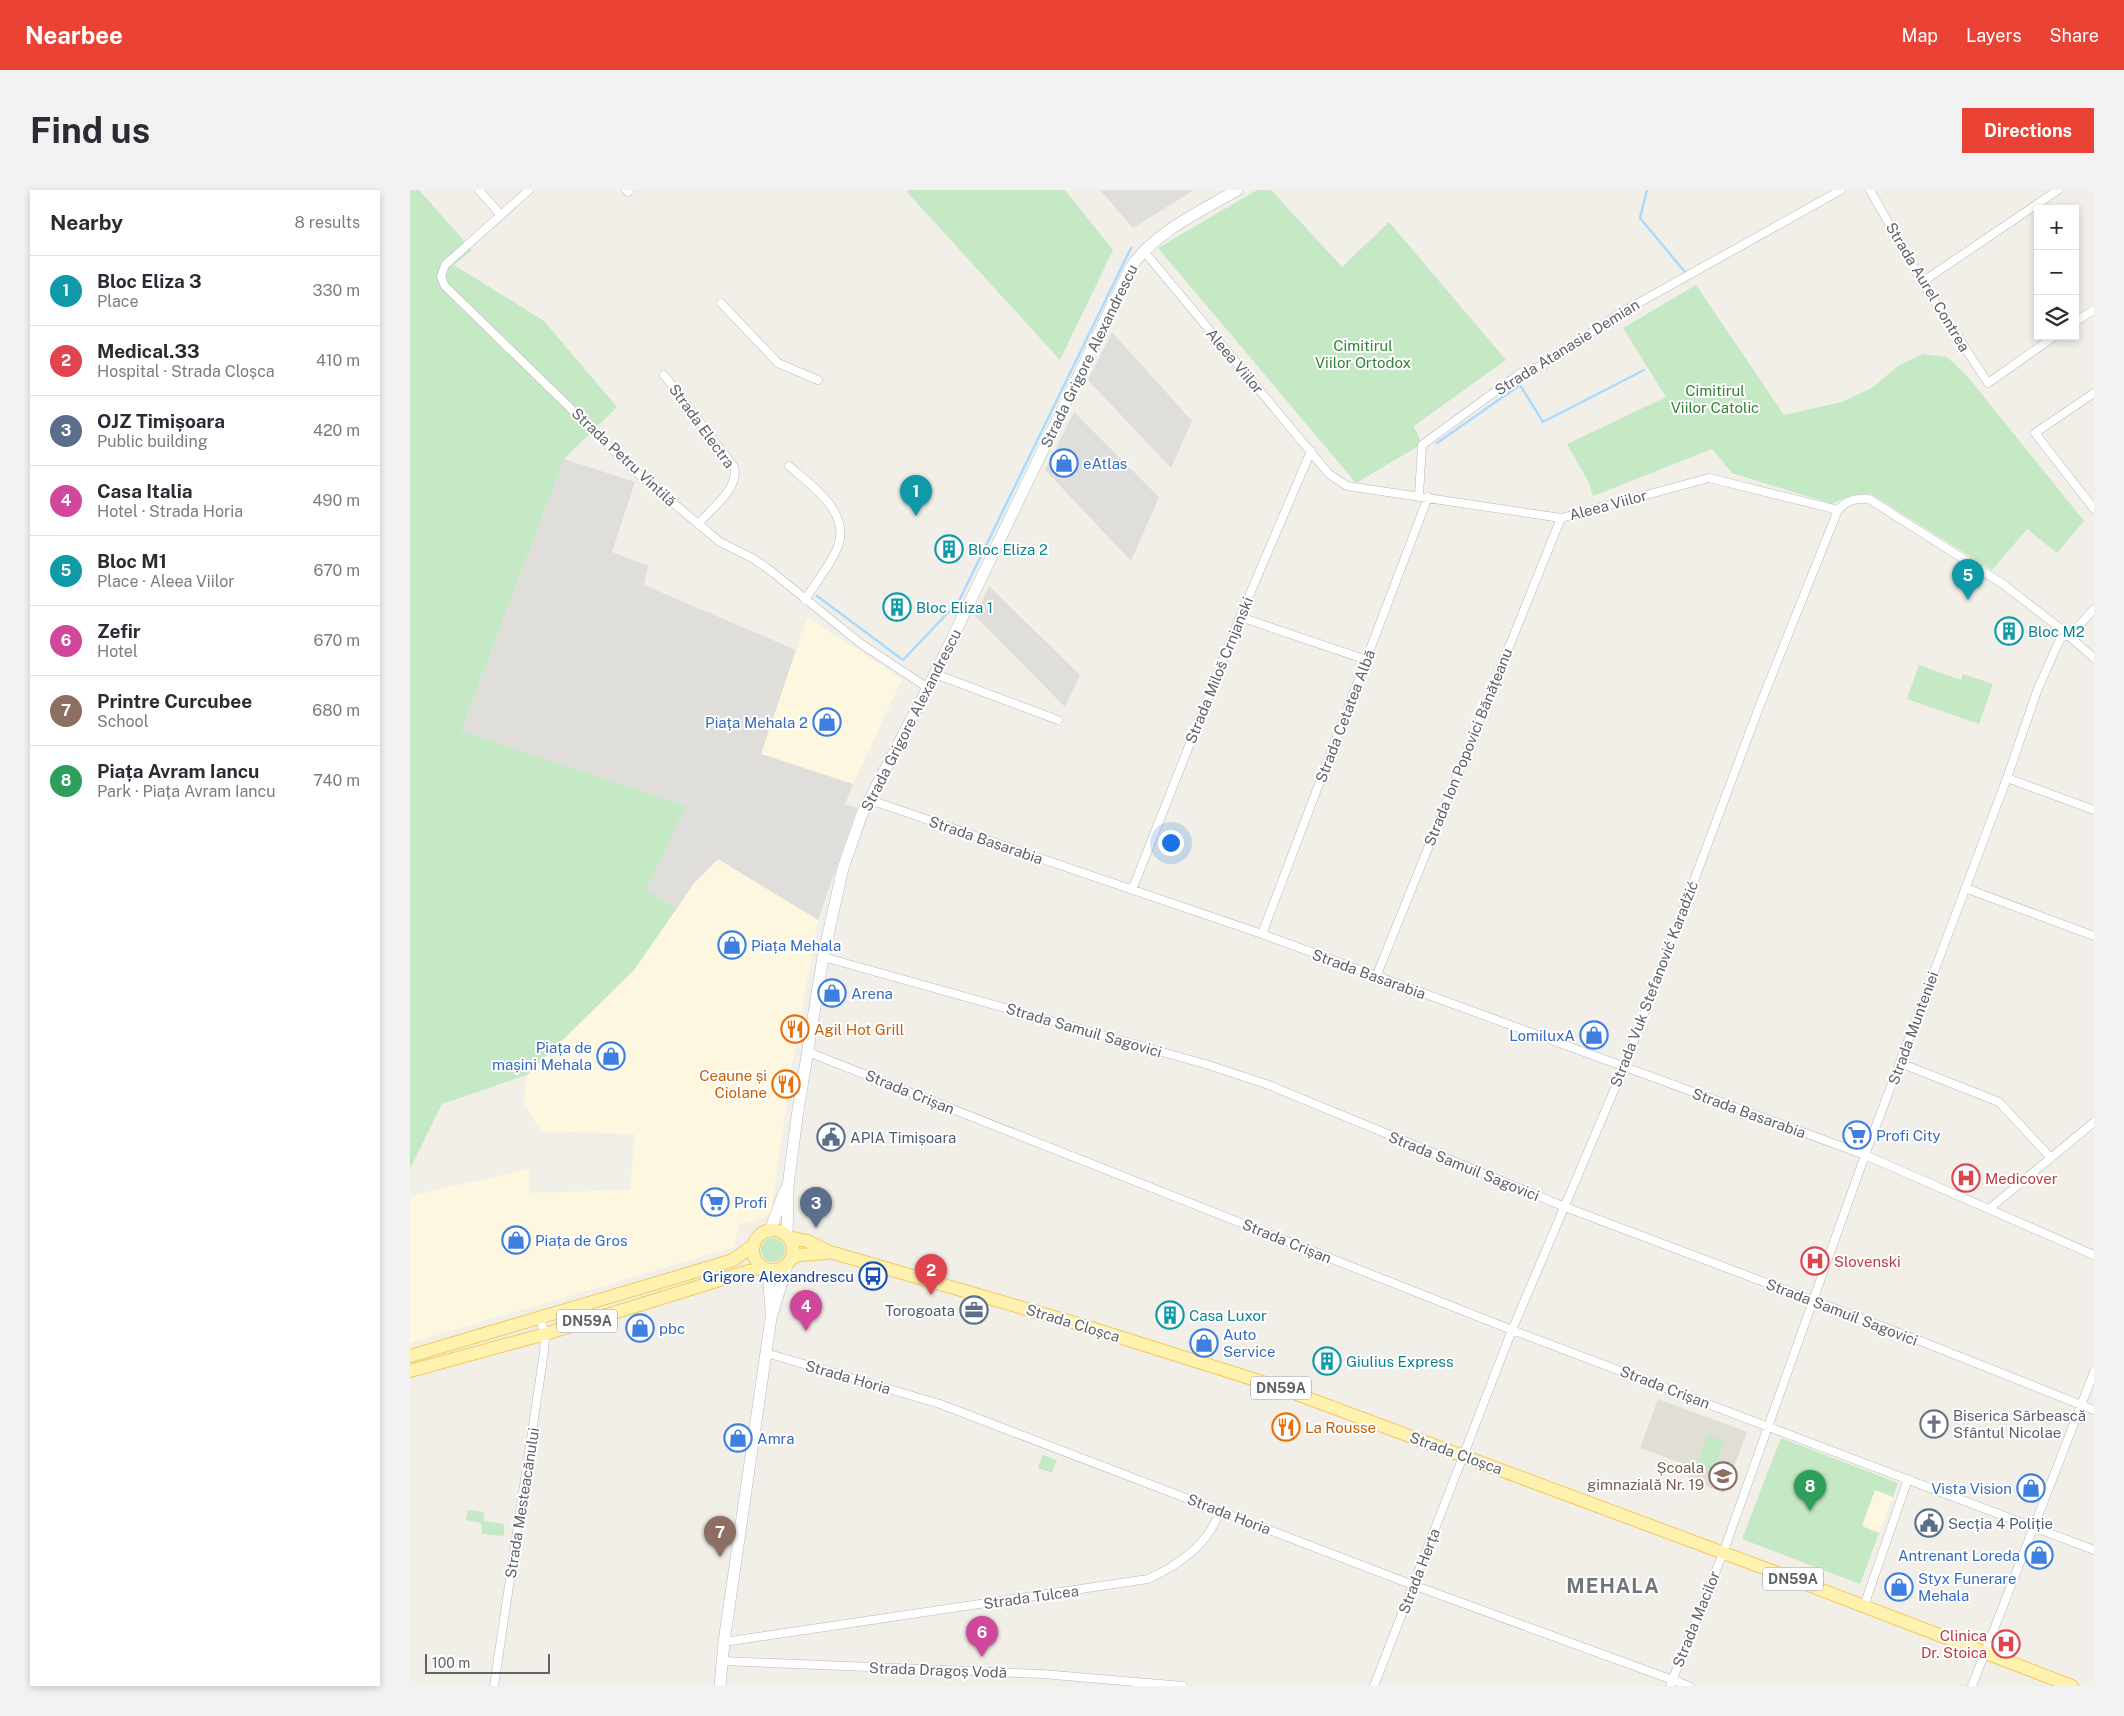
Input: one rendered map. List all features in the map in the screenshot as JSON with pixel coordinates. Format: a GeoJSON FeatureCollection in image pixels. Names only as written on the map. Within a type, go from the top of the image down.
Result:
{"type":"FeatureCollection","features":[{"type":"Feature","properties":{"kind":"main road","name":"DN59A"},"geometry":{"type":"LineString","coordinates":[[410,1356],[540,1319],[733,1260],[754,1245],[759,1237],[770,1231],[781,1232],[788,1237]]}},
{"type":"Feature","properties":{"kind":"main road","name":"Strada Cloșca"},"geometry":{"type":"LineString","coordinates":[[788,1237],[807,1241],[830,1252],[1050,1316],[1275,1386],[1723,1552],[2072,1686]]}},
{"type":"Feature","properties":{"kind":"main road"},"geometry":{"type":"LineString","coordinates":[[788,1237],[793,1248],[789,1262]]}},
{"type":"Feature","properties":{"kind":"main road"},"geometry":{"type":"LineString","coordinates":[[754,1245],[755,1259],[765,1268]]}},
{"type":"Feature","properties":{"kind":"main road","name":"Strada Cloșca"},"geometry":{"type":"LineString","coordinates":[[789,1262],[808,1253],[830,1252]]}},
{"type":"Feature","properties":{"kind":"main road","name":"DN59A"},"geometry":{"type":"LineString","coordinates":[[410,1372],[765,1268],[780,1269],[789,1262]]}},
{"type":"Feature","properties":{"kind":"street"},"geometry":{"type":"LineString","coordinates":[[479,190],[501,215]]}},
{"type":"Feature","properties":{"kind":"street","name":"Strada Petru Vintilă"},"geometry":{"type":"LineString","coordinates":[[529,190],[445,265],[441,277],[445,286],[636,472],[698,524],[720,542],[754,559],[771,571],[860,643],[928,688]]}},
{"type":"Feature","properties":{"kind":"street","name":"Strada Grigore Alexandrescu"},"geometry":{"type":"LineString","coordinates":[[788,1237],[788,1186],[823,956],[843,868],[870,800],[935,674],[1131,267],[1143,250],[1165,234],[1237,190]]}},
{"type":"Feature","properties":{"kind":"street","name":"Strada Atanasie Demian"},"geometry":{"type":"LineString","coordinates":[[1419,495],[1422,445],[1522,372],[1544,365],[1618,315],[1841,190]]}},
{"type":"Feature","properties":{"kind":"street","name":"Strada Aurel Contrea"},"geometry":{"type":"LineString","coordinates":[[1870,190],[1922,282],[1988,383],[2049,340]]}},
{"type":"Feature","properties":{"kind":"street"},"geometry":{"type":"LineString","coordinates":[[1922,282],[2058,190]]}},
{"type":"Feature","properties":{"kind":"street","name":"Aleea Viilor"},"geometry":{"type":"LineString","coordinates":[[1143,250],[1329,474],[1347,486],[1419,495],[1561,518],[1709,478],[1838,510]]}},
{"type":"Feature","properties":{"kind":"street"},"geometry":{"type":"LineString","coordinates":[[721,303],[778,363],[818,380]]}},
{"type":"Feature","properties":{"kind":"street"},"geometry":{"type":"LineString","coordinates":[[2079,319],[2094,310]]}},
{"type":"Feature","properties":{"kind":"street","name":"Strada Electra"},"geometry":{"type":"LineString","coordinates":[[664,375],[734,467],[737,476],[733,485],[698,524]]}},
{"type":"Feature","properties":{"kind":"street"},"geometry":{"type":"LineString","coordinates":[[2094,392],[2035,433],[2094,509]]}},
{"type":"Feature","properties":{"kind":"street","name":"Strada Miloš Crnjanski"},"geometry":{"type":"LineString","coordinates":[[1132,890],[1240,617],[1311,451]]}},
{"type":"Feature","properties":{"kind":"street"},"geometry":{"type":"LineString","coordinates":[[789,466],[833,509],[839,520],[841,534],[836,550],[805,600]]}},
{"type":"Feature","properties":{"kind":"street","name":"Strada Cetatea Albă"},"geometry":{"type":"LineString","coordinates":[[1262,934],[1428,497]]}},
{"type":"Feature","properties":{"kind":"street"},"geometry":{"type":"LineString","coordinates":[[1838,510],[1846,502],[1859,498],[1875,502],[2003,584],[2094,658]]}},
{"type":"Feature","properties":{"kind":"street","name":"Strada Vuk Stefanović Karadžić"},"geometry":{"type":"LineString","coordinates":[[1464,1456],[1512,1330],[1624,1067],[1758,710],[1838,510]]}},
{"type":"Feature","properties":{"kind":"street","name":"Strada Ion Popovici Bănățeanu"},"geometry":{"type":"LineString","coordinates":[[1376,977],[1561,518]]}},
{"type":"Feature","properties":{"kind":"street","name":"Strada Munteniei"},"geometry":{"type":"LineString","coordinates":[[1768,1426],[1865,1155],[2007,778],[2037,691],[2060,639],[2067,636],[2094,609]]}},
{"type":"Feature","properties":{"kind":"street"},"geometry":{"type":"LineString","coordinates":[[1240,617],[1367,660]]}},
{"type":"Feature","properties":{"kind":"street"},"geometry":{"type":"LineString","coordinates":[[935,674],[1058,720]]}},
{"type":"Feature","properties":{"kind":"street"},"geometry":{"type":"LineString","coordinates":[[2007,778],[2094,810]]}},
{"type":"Feature","properties":{"kind":"street","name":"Strada Basarabia"},"geometry":{"type":"LineString","coordinates":[[870,800],[1262,934],[1865,1155],[2094,1256]]}},
{"type":"Feature","properties":{"kind":"street"},"geometry":{"type":"LineString","coordinates":[[1965,888],[2094,936]]}},
{"type":"Feature","properties":{"kind":"street","name":"Strada Samuil Sagovici"},"geometry":{"type":"LineString","coordinates":[[823,956],[1205,1064],[1248,1078],[1565,1207],[2094,1410]]}},
{"type":"Feature","properties":{"kind":"street","name":"Strada Crișan"},"geometry":{"type":"LineString","coordinates":[[808,1052],[1512,1330],[1908,1479]]}},
{"type":"Feature","properties":{"kind":"street"},"geometry":{"type":"LineString","coordinates":[[1900,1062],[1999,1102],[2051,1158]]}},
{"type":"Feature","properties":{"kind":"street"},"geometry":{"type":"LineString","coordinates":[[1989,1209],[2094,1122]]}},
{"type":"Feature","properties":{"kind":"street","name":"Strada Grigore Alexandrescu"},"geometry":{"type":"LineString","coordinates":[[770,1231],[788,1186]]}},
{"type":"Feature","properties":{"kind":"street"},"geometry":{"type":"LineString","coordinates":[[720,1686],[724,1642],[771,1318],[789,1262]]}},
{"type":"Feature","properties":{"kind":"street"},"geometry":{"type":"LineString","coordinates":[[765,1268],[771,1318]]}},
{"type":"Feature","properties":{"kind":"street","name":"Strada Mesteacănului"},"geometry":{"type":"LineString","coordinates":[[494,1686],[536,1408],[544,1334],[540,1319]]}},
{"type":"Feature","properties":{"kind":"street","name":"Strada Horia"},"geometry":{"type":"LineString","coordinates":[[766,1352],[940,1404],[1671,1683],[1689,1686]]}},
{"type":"Feature","properties":{"kind":"street"},"geometry":{"type":"LineString","coordinates":[[1972,1686],[2032,1527],[2094,1372]]}},
{"type":"Feature","properties":{"kind":"street","name":"Strada Macilor"},"geometry":{"type":"LineString","coordinates":[[1671,1683],[1723,1552],[1768,1426]]}},
{"type":"Feature","properties":{"kind":"street","name":"Strada Herța"},"geometry":{"type":"LineString","coordinates":[[1374,1686],[1464,1456]]}},
{"type":"Feature","properties":{"kind":"street"},"geometry":{"type":"LineString","coordinates":[[1864,1606],[1908,1479],[2094,1550]]}},
{"type":"Feature","properties":{"kind":"street","name":"Strada Tulcea"},"geometry":{"type":"LineString","coordinates":[[724,1642],[1148,1579],[1168,1570],[1201,1543],[1216,1524],[1220,1510]]}},
{"type":"Feature","properties":{"kind":"street","name":"Strada Dragoș Vodă"},"geometry":{"type":"LineString","coordinates":[[722,1661],[1042,1674],[1183,1686]]}},
{"type":"Feature","properties":{"kind":"shaded area"},"geometry":{"type":"Polygon","coordinates":[[[1100,190],[1194,190],[1133,228],[1100,190]]]}},
{"type":"Feature","properties":{"kind":"shaded area"},"geometry":{"type":"Polygon","coordinates":[[[1112,332],[1192,421],[1171,468],[1088,380],[1112,332]]]}},
{"type":"Feature","properties":{"kind":"shaded area"},"geometry":{"type":"Polygon","coordinates":[[[1074,412],[1159,497],[1131,561],[1045,470],[1074,412]]]}},
{"type":"Feature","properties":{"kind":"shaded area"},"geometry":{"type":"Polygon","coordinates":[[[564,459],[635,482],[612,552],[648,566],[644,585],[796,650],[761,754],[853,784],[845,804],[857,808],[818,920],[718,859],[694,883],[677,908],[646,890],[686,806],[461,731],[564,459]]]}},
{"type":"Feature","properties":{"kind":"shaded area"},"geometry":{"type":"Polygon","coordinates":[[[989,586],[1080,675],[1065,707],[975,616],[989,586]]]}},
{"type":"Feature","properties":{"kind":"shaded area","name":"Piața Mehala 2"},"geometry":{"type":"Polygon","coordinates":[[[807,617],[902,679],[853,784],[761,754],[807,617]]]}},
{"type":"Feature","properties":{"kind":"shaded area"},"geometry":{"type":"Polygon","coordinates":[[[718,859],[818,920],[791,1071],[771,1213],[755,1222],[739,1224],[734,1247],[410,1343],[410,1196],[530,1169],[529,1193],[630,1190],[635,1134],[542,1131],[523,1104],[527,1075],[634,970],[694,883],[718,859]]]}},
{"type":"Feature","properties":{"kind":"shaded area"},"geometry":{"type":"Polygon","coordinates":[[[1658,1399],[1747,1432],[1724,1493],[1688,1479],[1692,1467],[1640,1448],[1658,1399]]]}},
{"type":"Feature","properties":{"kind":"shaded area"},"geometry":{"type":"Polygon","coordinates":[[[1875,1490],[1893,1497],[1879,1533],[1861,1526],[1875,1490]]]}},
{"type":"Feature","properties":{"kind":"green space"},"geometry":{"type":"Polygon","coordinates":[[[410,190],[419,190],[472,250],[454,265],[544,321],[617,407],[564,459],[461,731],[686,806],[646,890],[677,908],[634,970],[527,1075],[442,1104],[410,1169],[410,190]]]}},
{"type":"Feature","properties":{"kind":"green space"},"geometry":{"type":"Polygon","coordinates":[[[909,190],[1065,190],[1113,250],[1060,360],[907,192],[909,190]]]}},
{"type":"Feature","properties":{"kind":"green space","name":"Cimitirul Viilor Ortodox"},"geometry":{"type":"Polygon","coordinates":[[[1257,190],[1271,190],[1342,267],[1389,222],[1506,360],[1414,426],[1422,444],[1356,483],[1158,248],[1257,190]]]}},
{"type":"Feature","properties":{"kind":"green space","name":"Cimitirul Viilor Catolic"},"geometry":{"type":"Polygon","coordinates":[[[1696,285],[1784,415],[1842,402],[1872,388],[1899,365],[1923,354],[1947,357],[1968,377],[2084,521],[2057,553],[2027,529],[1992,570],[1871,494],[1851,496],[1832,504],[1732,473],[1712,449],[1593,496],[1589,483],[1567,444],[1666,397],[1623,328],[1696,285]]]}},
{"type":"Feature","properties":{"kind":"green space"},"geometry":{"type":"Polygon","coordinates":[[[1919,665],[1961,680],[1963,674],[1993,684],[1979,724],[1907,699],[1919,665]]]}},
{"type":"Feature","properties":{"kind":"green space"},"geometry":{"type":"Polygon","coordinates":[[[773,1238],[781,1242],[785,1250],[781,1258],[773,1262],[765,1258],[761,1250],[765,1242],[773,1238]]]}},
{"type":"Feature","properties":{"kind":"green space"},"geometry":{"type":"Polygon","coordinates":[[[1708,1435],[1724,1441],[1713,1471],[1697,1465],[1708,1435]]]}},
{"type":"Feature","properties":{"kind":"green space"},"geometry":{"type":"Polygon","coordinates":[[[1781,1438],[1898,1483],[1893,1497],[1875,1490],[1862,1526],[1879,1533],[1860,1584],[1742,1539],[1781,1438]]]}},
{"type":"Feature","properties":{"kind":"green space"},"geometry":{"type":"Polygon","coordinates":[[[1043,1455],[1057,1460],[1052,1473],[1038,1468],[1043,1455]]]}},
{"type":"Feature","properties":{"kind":"green space"},"geometry":{"type":"Polygon","coordinates":[[[468,1510],[484,1512],[484,1521],[504,1524],[504,1536],[482,1534],[481,1523],[466,1520],[468,1510]]]}},
{"type":"Feature","properties":{"kind":"waterway"},"geometry":{"type":"LineString","coordinates":[[1647,190],[1640,218],[1685,272]]}},
{"type":"Feature","properties":{"kind":"waterway"},"geometry":{"type":"LineString","coordinates":[[817,596],[903,660],[959,601],[1131,248]]}},
{"type":"Feature","properties":{"kind":"waterway"},"geometry":{"type":"LineString","coordinates":[[1437,443],[1520,385],[1543,422],[1644,370]]}},
{"type":"Feature","properties":{"kind":"place","name":"eAtlas"},"geometry":{"type":"Point","coordinates":[1064,463]}},
{"type":"Feature","properties":{"kind":"place","name":"Bloc Eliza 3"},"geometry":{"type":"Point","coordinates":[916,516]}},
{"type":"Feature","properties":{"kind":"place","name":"Bloc Eliza 2"},"geometry":{"type":"Point","coordinates":[949,549]}},
{"type":"Feature","properties":{"kind":"place","name":"Bloc M1"},"geometry":{"type":"Point","coordinates":[1968,600]}},
{"type":"Feature","properties":{"kind":"place","name":"Bloc Eliza 1"},"geometry":{"type":"Point","coordinates":[897,607]}},
{"type":"Feature","properties":{"kind":"place","name":"Bloc M2"},"geometry":{"type":"Point","coordinates":[2009,631]}},
{"type":"Feature","properties":{"kind":"place","name":"Piața Mehala 2"},"geometry":{"type":"Point","coordinates":[827,722]}},
{"type":"Feature","properties":{"kind":"place","name":"Piața Mehala"},"geometry":{"type":"Point","coordinates":[732,945]}},
{"type":"Feature","properties":{"kind":"place","name":"Arena"},"geometry":{"type":"Point","coordinates":[832,993]}},
{"type":"Feature","properties":{"kind":"place","name":"Agil Hot Grill"},"geometry":{"type":"Point","coordinates":[795,1029]}},
{"type":"Feature","properties":{"kind":"place","name":"LomiluxA"},"geometry":{"type":"Point","coordinates":[1594,1035]}},
{"type":"Feature","properties":{"kind":"place","name":"Piața de mașini Mehala"},"geometry":{"type":"Point","coordinates":[611,1056]}},
{"type":"Feature","properties":{"kind":"place","name":"Ceaune și Ciolane"},"geometry":{"type":"Point","coordinates":[786,1084]}},
{"type":"Feature","properties":{"kind":"place","name":"Profi City"},"geometry":{"type":"Point","coordinates":[1857,1135]}},
{"type":"Feature","properties":{"kind":"place","name":"APIA Timișoara"},"geometry":{"type":"Point","coordinates":[831,1137]}},
{"type":"Feature","properties":{"kind":"place","name":"Medicover"},"geometry":{"type":"Point","coordinates":[1966,1178]}},
{"type":"Feature","properties":{"kind":"place","name":"Profi"},"geometry":{"type":"Point","coordinates":[715,1202]}},
{"type":"Feature","properties":{"kind":"place","name":"OJZ Timișoara"},"geometry":{"type":"Point","coordinates":[816,1228]}},
{"type":"Feature","properties":{"kind":"place","name":"Piața de Gros"},"geometry":{"type":"Point","coordinates":[516,1240]}},
{"type":"Feature","properties":{"kind":"place","name":"Slovenski"},"geometry":{"type":"Point","coordinates":[1815,1261]}},
{"type":"Feature","properties":{"kind":"place","name":"Grigore Alexandrescu"},"geometry":{"type":"Point","coordinates":[873,1276]}},
{"type":"Feature","properties":{"kind":"place","name":"Medical.33"},"geometry":{"type":"Point","coordinates":[931,1295]}},
{"type":"Feature","properties":{"kind":"place","name":"Torogoata"},"geometry":{"type":"Point","coordinates":[974,1310]}},
{"type":"Feature","properties":{"kind":"place","name":"Casa Luxor"},"geometry":{"type":"Point","coordinates":[1170,1315]}},
{"type":"Feature","properties":{"kind":"place","name":"pbc"},"geometry":{"type":"Point","coordinates":[640,1328]}},
{"type":"Feature","properties":{"kind":"place","name":"Casa Italia"},"geometry":{"type":"Point","coordinates":[806,1331]}},
{"type":"Feature","properties":{"kind":"place","name":"Auto Service"},"geometry":{"type":"Point","coordinates":[1204,1343]}},
{"type":"Feature","properties":{"kind":"place","name":"Giulius Express"},"geometry":{"type":"Point","coordinates":[1327,1361]}},
{"type":"Feature","properties":{"kind":"place","name":"Biserica Sârbească Sfântul Nicolae"},"geometry":{"type":"Point","coordinates":[1934,1424]}},
{"type":"Feature","properties":{"kind":"place","name":"La Rousse"},"geometry":{"type":"Point","coordinates":[1286,1427]}},
{"type":"Feature","properties":{"kind":"place","name":"Amra"},"geometry":{"type":"Point","coordinates":[738,1438]}},
{"type":"Feature","properties":{"kind":"place","name":"Școala gimnazială Nr. 19"},"geometry":{"type":"Point","coordinates":[1723,1476]}},
{"type":"Feature","properties":{"kind":"place","name":"Vista Vision"},"geometry":{"type":"Point","coordinates":[2031,1488]}},
{"type":"Feature","properties":{"kind":"place","name":"Piața Avram Iancu"},"geometry":{"type":"Point","coordinates":[1810,1511]}},
{"type":"Feature","properties":{"kind":"place","name":"Secția 4 Poliție"},"geometry":{"type":"Point","coordinates":[1929,1523]}},
{"type":"Feature","properties":{"kind":"place","name":"Antrenant Loreda"},"geometry":{"type":"Point","coordinates":[2039,1555]}},
{"type":"Feature","properties":{"kind":"place","name":"Printre Curcubee"},"geometry":{"type":"Point","coordinates":[720,1557]}},
{"type":"Feature","properties":{"kind":"place","name":"Styx Funerare Mehala"},"geometry":{"type":"Point","coordinates":[1899,1587]}},
{"type":"Feature","properties":{"kind":"place","name":"Clinica Dr. Stoica"},"geometry":{"type":"Point","coordinates":[2006,1644]}},
{"type":"Feature","properties":{"kind":"place","name":"Zefir"},"geometry":{"type":"Point","coordinates":[982,1657]}},
{"type":"Feature","properties":{"kind":"district","name":"MEHALA"},"geometry":{"type":"Point","coordinates":[1613,1586]}}]}
